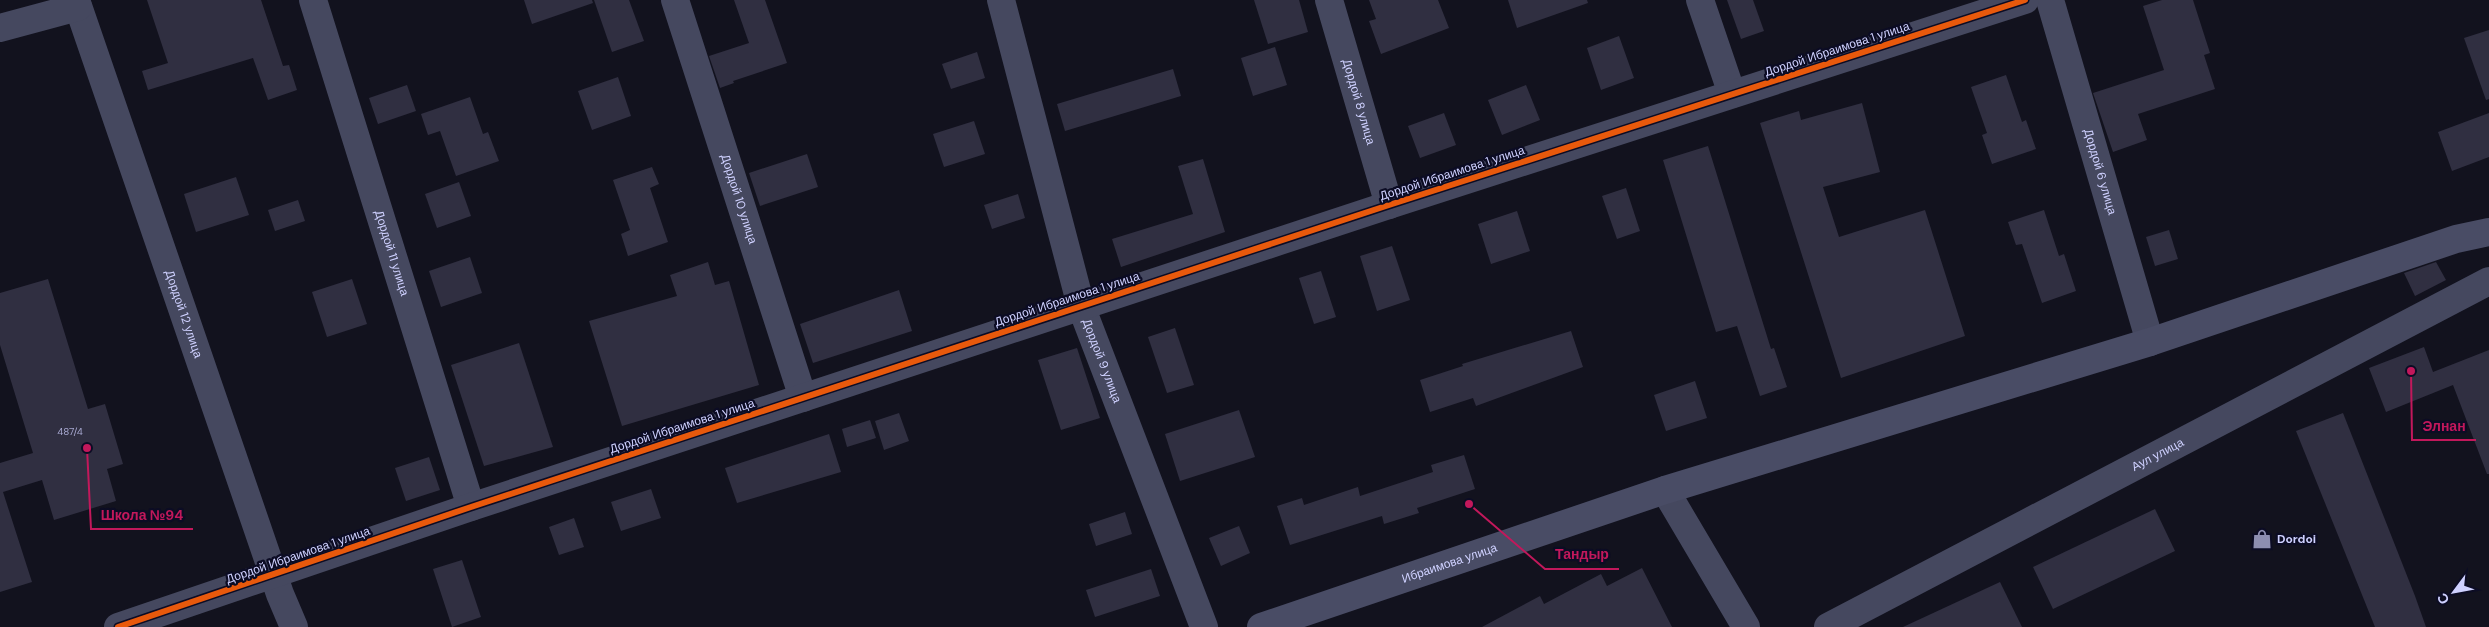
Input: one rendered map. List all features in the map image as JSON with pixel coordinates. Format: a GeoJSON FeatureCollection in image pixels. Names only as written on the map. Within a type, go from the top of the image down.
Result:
{"type":"FeatureCollection","features":[{"type":"Feature","properties":{"kind":"main road","name":"Ибраимова улица"},"geometry":{"type":"LineString","coordinates":[[1261,627],[1665,490],[2150,342],[2456,239],[2489,232]]}},
{"type":"Feature","properties":{"kind":"street","name":"Дордой 11 улица"},"geometry":{"type":"LineString","coordinates":[[313,0],[471,507]]}},
{"type":"Feature","properties":{"kind":"street","name":"Дордой 10 улица"},"geometry":{"type":"LineString","coordinates":[[675,0],[803,398]]}},
{"type":"Feature","properties":{"kind":"street","name":"Дордой 9 улица"},"geometry":{"type":"LineString","coordinates":[[1001,0],[1081,306],[1204,627]]}},
{"type":"Feature","properties":{"kind":"street","name":"Дордой 8 улица"},"geometry":{"type":"LineString","coordinates":[[1329,0],[1389,205]]}},
{"type":"Feature","properties":{"kind":"street"},"geometry":{"type":"LineString","coordinates":[[1700,0],[1732,94]]}},
{"type":"Feature","properties":{"kind":"street","name":"Дордой Ибраимова 1 улица"},"geometry":{"type":"LineString","coordinates":[[118,627],[274,576],[471,507],[1081,306],[2025,0]]}},
{"type":"Feature","properties":{"kind":"street","name":"Дордой 6 улица"},"geometry":{"type":"LineString","coordinates":[[2050,0],[2150,342]]}},
{"type":"Feature","properties":{"kind":"street"},"geometry":{"type":"LineString","coordinates":[[0,28],[77,4]]}},
{"type":"Feature","properties":{"kind":"street","name":"Дордой 12 улица"},"geometry":{"type":"LineString","coordinates":[[77,4],[274,576],[294,627]]}},
{"type":"Feature","properties":{"kind":"street","name":"Аул улица"},"geometry":{"type":"LineString","coordinates":[[1828,627],[2489,281]]}},
{"type":"Feature","properties":{"kind":"street"},"geometry":{"type":"LineString","coordinates":[[1665,490],[1746,627]]}},
{"type":"Feature","properties":{"kind":"building"},"geometry":{"type":"Polygon","coordinates":[[[147,0],[261,0],[283,66],[289,65],[297,90],[268,100],[253,58],[148,90],[142,71],[168,63],[147,0]]]}},
{"type":"Feature","properties":{"kind":"building"},"geometry":{"type":"Polygon","coordinates":[[[524,0],[592,0],[593,3],[532,24],[524,0]]]}},
{"type":"Feature","properties":{"kind":"building"},"geometry":{"type":"Polygon","coordinates":[[[594,0],[629,0],[644,41],[612,52],[594,0]]]}},
{"type":"Feature","properties":{"kind":"building"},"geometry":{"type":"Polygon","coordinates":[[[734,0],[765,0],[787,63],[733,81],[734,83],[720,88],[709,56],[749,43],[734,0]]]}},
{"type":"Feature","properties":{"kind":"building"},"geometry":{"type":"Polygon","coordinates":[[[1254,0],[1299,0],[1308,32],[1268,44],[1254,0]]]}},
{"type":"Feature","properties":{"kind":"building"},"geometry":{"type":"Polygon","coordinates":[[[1369,0],[1438,0],[1449,28],[1381,54],[1369,21],[1376,19],[1369,0]]]}},
{"type":"Feature","properties":{"kind":"building"},"geometry":{"type":"Polygon","coordinates":[[[1508,0],[1587,0],[1588,3],[1517,28],[1508,0]]]}},
{"type":"Feature","properties":{"kind":"building"},"geometry":{"type":"Polygon","coordinates":[[[1727,0],[1753,0],[1764,31],[1741,39],[1727,0]]]}},
{"type":"Feature","properties":{"kind":"building"},"geometry":{"type":"Polygon","coordinates":[[[2162,0],[2193,0],[2210,53],[2204,55],[2215,89],[2138,114],[2147,140],[2113,152],[2093,93],[2164,70],[2143,6],[2162,0]]]}},
{"type":"Feature","properties":{"kind":"building"},"geometry":{"type":"Polygon","coordinates":[[[2489,30],[2489,99],[2486,100],[2464,38],[2489,30]]]}},
{"type":"Feature","properties":{"kind":"building"},"geometry":{"type":"Polygon","coordinates":[[[1619,36],[1634,78],[1601,90],[1587,48],[1619,36]]]}},
{"type":"Feature","properties":{"kind":"building"},"geometry":{"type":"Polygon","coordinates":[[[1275,47],[1287,85],[1253,96],[1241,58],[1275,47]]]}},
{"type":"Feature","properties":{"kind":"building"},"geometry":{"type":"Polygon","coordinates":[[[977,52],[985,78],[951,89],[942,64],[977,52]]]}},
{"type":"Feature","properties":{"kind":"building"},"geometry":{"type":"Polygon","coordinates":[[[1173,69],[1181,96],[1065,131],[1057,104],[1173,69]]]}},
{"type":"Feature","properties":{"kind":"building"},"geometry":{"type":"Polygon","coordinates":[[[2006,75],[2022,122],[2026,120],[2036,149],[1992,164],[1982,135],[1987,133],[1971,87],[2006,75]]]}},
{"type":"Feature","properties":{"kind":"building"},"geometry":{"type":"Polygon","coordinates":[[[618,77],[631,116],[592,130],[578,91],[618,77]]]}},
{"type":"Feature","properties":{"kind":"building"},"geometry":{"type":"Polygon","coordinates":[[[407,85],[416,111],[378,124],[369,98],[407,85]]]}},
{"type":"Feature","properties":{"kind":"building"},"geometry":{"type":"Polygon","coordinates":[[[1526,85],[1540,120],[1502,135],[1488,100],[1526,85]]]}},
{"type":"Feature","properties":{"kind":"building"},"geometry":{"type":"Polygon","coordinates":[[[470,97],[483,134],[488,132],[499,161],[456,176],[440,131],[428,135],[421,114],[470,97]]]}},
{"type":"Feature","properties":{"kind":"building"},"geometry":{"type":"Polygon","coordinates":[[[1862,103],[1880,172],[1823,187],[1839,237],[1925,210],[1965,336],[1841,378],[1760,123],[1799,111],[1801,120],[1862,103]]]}},
{"type":"Feature","properties":{"kind":"building"},"geometry":{"type":"Polygon","coordinates":[[[1444,113],[1456,145],[1420,158],[1408,126],[1444,113]]]}},
{"type":"Feature","properties":{"kind":"building"},"geometry":{"type":"Polygon","coordinates":[[[2489,113],[2489,157],[2452,171],[2438,132],[2489,113]]]}},
{"type":"Feature","properties":{"kind":"building"},"geometry":{"type":"Polygon","coordinates":[[[974,121],[985,154],[944,167],[933,134],[974,121]]]}},
{"type":"Feature","properties":{"kind":"building"},"geometry":{"type":"Polygon","coordinates":[[[1708,146],[1771,349],[1774,348],[1787,387],[1760,396],[1737,326],[1716,332],[1663,160],[1708,146]]]}},
{"type":"Feature","properties":{"kind":"building"},"geometry":{"type":"Polygon","coordinates":[[[807,154],[818,187],[760,206],[749,173],[807,154]]]}},
{"type":"Feature","properties":{"kind":"building"},"geometry":{"type":"Polygon","coordinates":[[[1203,159],[1225,232],[1121,267],[1112,239],[1193,214],[1178,166],[1203,159]]]}},
{"type":"Feature","properties":{"kind":"building"},"geometry":{"type":"Polygon","coordinates":[[[652,167],[659,184],[650,188],[668,242],[628,256],[621,234],[630,230],[613,180],[652,167]]]}},
{"type":"Feature","properties":{"kind":"building"},"geometry":{"type":"Polygon","coordinates":[[[236,177],[249,215],[196,232],[184,194],[236,177]]]}},
{"type":"Feature","properties":{"kind":"building"},"geometry":{"type":"Polygon","coordinates":[[[459,182],[471,216],[437,228],[425,194],[459,182]]]}},
{"type":"Feature","properties":{"kind":"building"},"geometry":{"type":"Polygon","coordinates":[[[1626,188],[1640,231],[1617,239],[1602,196],[1626,188]]]}},
{"type":"Feature","properties":{"kind":"building"},"geometry":{"type":"Polygon","coordinates":[[[1018,194],[1025,218],[992,229],[984,205],[1018,194]]]}},
{"type":"Feature","properties":{"kind":"building"},"geometry":{"type":"Polygon","coordinates":[[[298,200],[305,221],[275,231],[268,210],[298,200]]]}},
{"type":"Feature","properties":{"kind":"building"},"geometry":{"type":"Polygon","coordinates":[[[2044,210],[2059,256],[2064,254],[2076,291],[2042,303],[2022,244],[2016,245],[2008,222],[2044,210]]]}},
{"type":"Feature","properties":{"kind":"building"},"geometry":{"type":"Polygon","coordinates":[[[1517,211],[1530,251],[1491,264],[1478,224],[1517,211]]]}},
{"type":"Feature","properties":{"kind":"building"},"geometry":{"type":"Polygon","coordinates":[[[2169,230],[2178,259],[2155,266],[2146,237],[2169,230]]]}},
{"type":"Feature","properties":{"kind":"building"},"geometry":{"type":"Polygon","coordinates":[[[1392,246],[1410,300],[1377,311],[1360,256],[1392,246]]]}},
{"type":"Feature","properties":{"kind":"building"},"geometry":{"type":"Polygon","coordinates":[[[470,257],[482,293],[441,307],[429,271],[470,257]]]}},
{"type":"Feature","properties":{"kind":"building"},"geometry":{"type":"Polygon","coordinates":[[[708,262],[715,285],[729,281],[759,385],[622,426],[589,321],[677,296],[670,275],[708,262]]]}},
{"type":"Feature","properties":{"kind":"building"},"geometry":{"type":"Polygon","coordinates":[[[2436,262],[2446,280],[2415,296],[2404,273],[2436,262]]]}},
{"type":"Feature","properties":{"kind":"building"},"geometry":{"type":"Polygon","coordinates":[[[1321,271],[1336,317],[1314,324],[1299,278],[1321,271]]]}},
{"type":"Feature","properties":{"kind":"building"},"geometry":{"type":"Polygon","coordinates":[[[48,279],[88,409],[105,404],[123,464],[107,469],[116,501],[54,520],[42,480],[3,492],[32,582],[0,592],[0,463],[33,453],[0,345],[0,293],[48,279]]]}},
{"type":"Feature","properties":{"kind":"building"},"geometry":{"type":"Polygon","coordinates":[[[352,279],[367,324],[327,337],[312,292],[352,279]]]}},
{"type":"Feature","properties":{"kind":"building"},"geometry":{"type":"Polygon","coordinates":[[[899,290],[912,331],[813,363],[800,324],[899,290]]]}},
{"type":"Feature","properties":{"kind":"building"},"geometry":{"type":"Polygon","coordinates":[[[1175,328],[1194,385],[1167,393],[1148,337],[1175,328]]]}},
{"type":"Feature","properties":{"kind":"building"},"geometry":{"type":"Polygon","coordinates":[[[1571,331],[1583,367],[1476,406],[1473,398],[1430,412],[1420,380],[1463,366],[1462,364],[1571,331]]]}},
{"type":"Feature","properties":{"kind":"building"},"geometry":{"type":"Polygon","coordinates":[[[519,343],[553,447],[484,466],[451,365],[519,343]]]}},
{"type":"Feature","properties":{"kind":"building"},"geometry":{"type":"Polygon","coordinates":[[[2424,347],[2433,372],[2489,350],[2489,474],[2487,474],[2453,385],[2386,412],[2369,368],[2424,347]]]}},
{"type":"Feature","properties":{"kind":"building"},"geometry":{"type":"Polygon","coordinates":[[[1077,348],[1100,418],[1061,430],[1038,360],[1077,348]]]}},
{"type":"Feature","properties":{"kind":"building"},"geometry":{"type":"Polygon","coordinates":[[[1695,381],[1707,418],[1666,431],[1654,395],[1695,381]]]}},
{"type":"Feature","properties":{"kind":"building"},"geometry":{"type":"Polygon","coordinates":[[[1239,410],[1255,457],[1180,481],[1165,434],[1239,410]]]}},
{"type":"Feature","properties":{"kind":"building"},"geometry":{"type":"Polygon","coordinates":[[[899,413],[909,441],[884,450],[875,421],[899,413]]]}},
{"type":"Feature","properties":{"kind":"building"},"geometry":{"type":"Polygon","coordinates":[[[2343,413],[2426,627],[2375,627],[2296,431],[2343,413]]]}},
{"type":"Feature","properties":{"kind":"building"},"geometry":{"type":"Polygon","coordinates":[[[870,420],[876,438],[847,447],[842,429],[870,420]]]}},
{"type":"Feature","properties":{"kind":"building"},"geometry":{"type":"Polygon","coordinates":[[[829,434],[841,472],[737,503],[725,468],[829,434]]]}},
{"type":"Feature","properties":{"kind":"building"},"geometry":{"type":"Polygon","coordinates":[[[1464,455],[1475,489],[1417,508],[1419,513],[1384,524],[1382,516],[1290,545],[1277,506],[1302,498],[1304,505],[1358,487],[1360,496],[1433,472],[1431,465],[1464,455]]]}},
{"type":"Feature","properties":{"kind":"building"},"geometry":{"type":"Polygon","coordinates":[[[429,457],[440,490],[406,501],[395,468],[429,457]]]}},
{"type":"Feature","properties":{"kind":"building"},"geometry":{"type":"Polygon","coordinates":[[[651,489],[661,518],[621,531],[611,502],[651,489]]]}},
{"type":"Feature","properties":{"kind":"building"},"geometry":{"type":"Polygon","coordinates":[[[2155,509],[2175,551],[2053,609],[2033,567],[2155,509]]]}},
{"type":"Feature","properties":{"kind":"building"},"geometry":{"type":"Polygon","coordinates":[[[1125,512],[1132,534],[1096,546],[1089,524],[1125,512]]]}},
{"type":"Feature","properties":{"kind":"building"},"geometry":{"type":"Polygon","coordinates":[[[574,518],[584,547],[559,555],[549,527],[574,518]]]}},
{"type":"Feature","properties":{"kind":"building"},"geometry":{"type":"Polygon","coordinates":[[[1239,526],[1250,553],[1221,566],[1209,538],[1239,526]]]}},
{"type":"Feature","properties":{"kind":"building"},"geometry":{"type":"Polygon","coordinates":[[[462,560],[481,617],[452,627],[433,569],[462,560]]]}},
{"type":"Feature","properties":{"kind":"building"},"geometry":{"type":"Polygon","coordinates":[[[1642,568],[1672,627],[1482,627],[1540,596],[1544,604],[1601,574],[1607,586],[1642,568]]]}},
{"type":"Feature","properties":{"kind":"building"},"geometry":{"type":"Polygon","coordinates":[[[1151,569],[1160,596],[1095,617],[1086,590],[1151,569]]]}},
{"type":"Feature","properties":{"kind":"building"},"geometry":{"type":"Polygon","coordinates":[[[2000,582],[2022,627],[1903,627],[2000,582]]]}},
{"type":"Feature","properties":{"kind":"cycle path"},"geometry":{"type":"LineString","coordinates":[[118,627],[471,507],[1389,205],[2025,0]]}},
{"type":"Feature","properties":{"kind":"place","name":"Элнан"},"geometry":{"type":"Point","coordinates":[2411,371]}},
{"type":"Feature","properties":{"kind":"place","name":"Школа №94"},"geometry":{"type":"Point","coordinates":[87,448]}},
{"type":"Feature","properties":{"kind":"place","name":"Тандыр"},"geometry":{"type":"Point","coordinates":[1469,504]}},
{"type":"Feature","properties":{"kind":"place","name":"Dordoi"},"geometry":{"type":"Point","coordinates":[2262,539]}}]}
